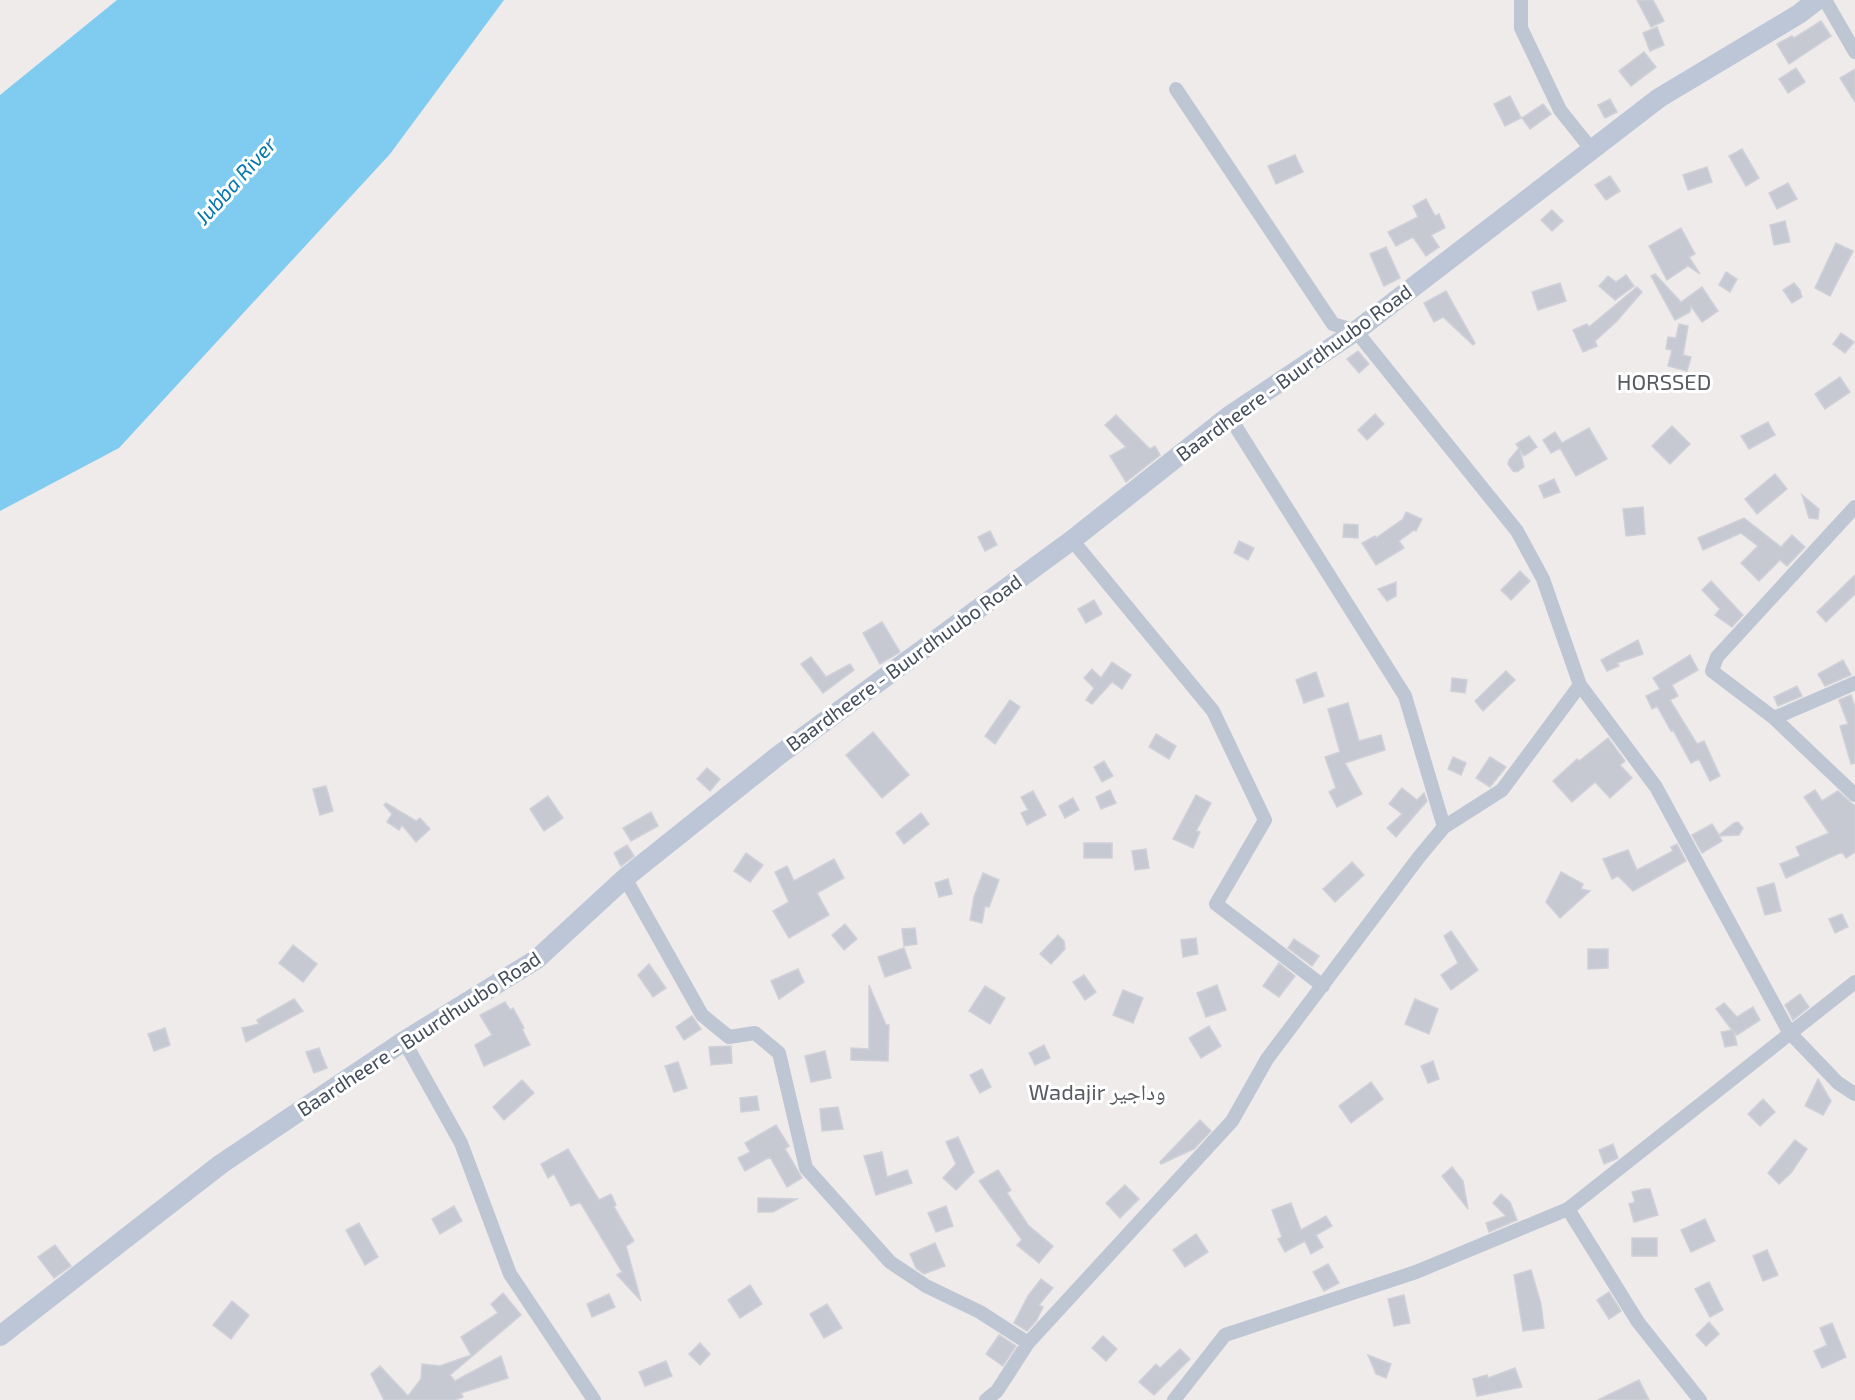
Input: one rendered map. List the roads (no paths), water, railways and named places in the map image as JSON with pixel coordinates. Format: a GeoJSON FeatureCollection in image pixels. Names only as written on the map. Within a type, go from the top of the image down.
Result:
{"type":"FeatureCollection","features":[{"type":"Feature","properties":{"kind":"main road","name":"Baardheere - Buurdhuubo Road"},"geometry":{"type":"LineString","coordinates":[[0,1336],[221,1164],[404,1041],[537,959],[625,878],[779,755],[1072,540],[1229,416],[1356,331],[1659,98],[1797,7],[1817,0]]}},
{"type":"Feature","properties":{"kind":"street"},"geometry":{"type":"LineString","coordinates":[[1521,0],[1521,28],[1560,110],[1592,150]]}},
{"type":"Feature","properties":{"kind":"street"},"geometry":{"type":"LineString","coordinates":[[1825,0],[1855,52]]}},
{"type":"Feature","properties":{"kind":"street"},"geometry":{"type":"LineString","coordinates":[[1176,89],[1333,324],[1356,331],[1517,531],[1543,579],[1580,685],[1656,787],[1789,1032],[1838,1083],[1855,1094]]}},
{"type":"Feature","properties":{"kind":"street"},"geometry":{"type":"LineString","coordinates":[[1229,416],[1405,696],[1444,827]]}},
{"type":"Feature","properties":{"kind":"street"},"geometry":{"type":"LineString","coordinates":[[1855,507],[1717,657],[1712,671],[1774,718],[1855,795]]}},
{"type":"Feature","properties":{"kind":"street"},"geometry":{"type":"LineString","coordinates":[[1072,540],[1213,711],[1265,820],[1216,904],[1323,986]]}},
{"type":"Feature","properties":{"kind":"street"},"geometry":{"type":"LineString","coordinates":[[1774,718],[1855,683]]}},
{"type":"Feature","properties":{"kind":"street"},"geometry":{"type":"LineString","coordinates":[[986,1400],[997,1391],[1028,1343],[1232,1121],[1267,1059],[1419,856],[1444,827],[1502,790],[1580,685]]}},
{"type":"Feature","properties":{"kind":"street"},"geometry":{"type":"LineString","coordinates":[[625,878],[702,1015],[729,1037],[755,1033],[778,1053],[806,1168],[890,1262],[926,1286],[980,1312],[1028,1343]]}},
{"type":"Feature","properties":{"kind":"street"},"geometry":{"type":"LineString","coordinates":[[1174,1400],[1225,1335],[1416,1272],[1568,1209],[1855,982]]}},
{"type":"Feature","properties":{"kind":"street"},"geometry":{"type":"LineString","coordinates":[[404,1041],[461,1143],[510,1274],[594,1400]]}},
{"type":"Feature","properties":{"kind":"street"},"geometry":{"type":"LineString","coordinates":[[1568,1209],[1638,1322],[1700,1400]]}},
{"type":"Feature","properties":{"kind":"water","name":"Jubba River"},"geometry":{"type":"Polygon","coordinates":[[[117,0],[504,0],[390,154],[119,448],[0,511],[0,95],[117,0]]]}},
{"type":"Feature","properties":{"kind":"district","name":"HORSSED"},"geometry":{"type":"Point","coordinates":[1664,382]}},
{"type":"Feature","properties":{"kind":"district","name":"Wadajir وداجير"},"geometry":{"type":"Point","coordinates":[1097,1092]}}]}
